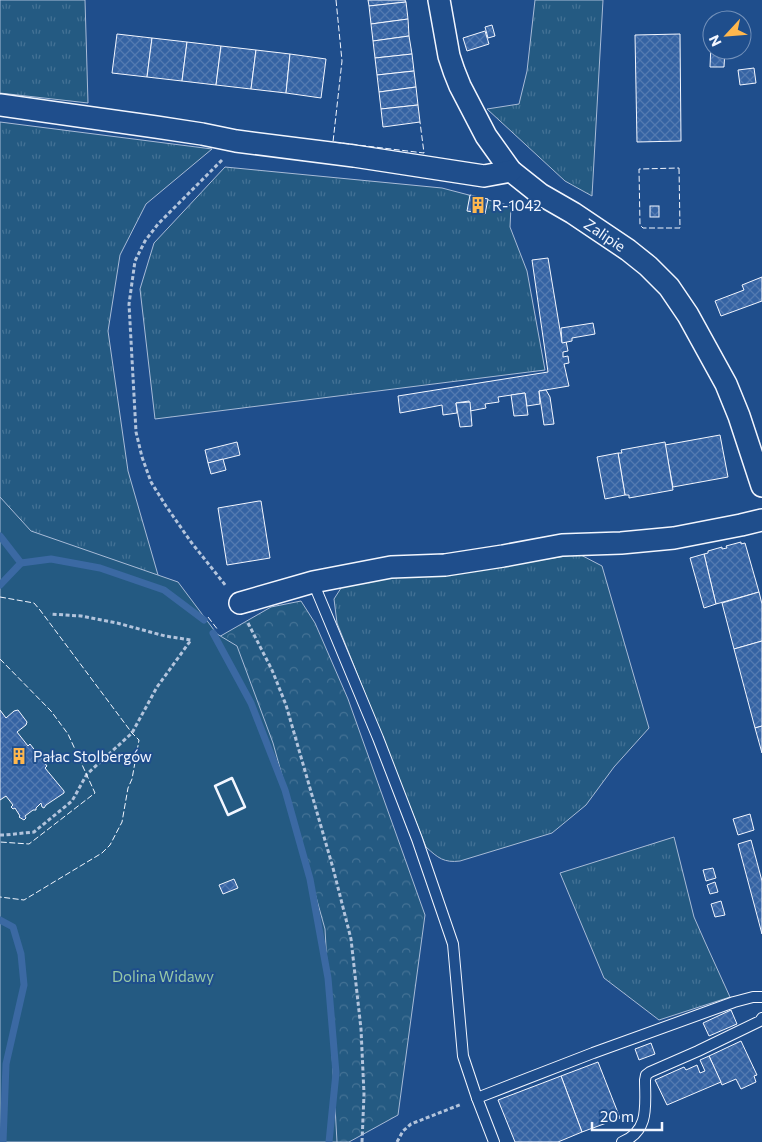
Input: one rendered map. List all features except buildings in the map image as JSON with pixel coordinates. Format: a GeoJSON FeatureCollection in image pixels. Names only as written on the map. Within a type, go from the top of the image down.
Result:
{"type":"FeatureCollection","features":[{"type":"Feature","properties":{"kind":"street","name":"Zalipie"},"geometry":{"type":"LineString","coordinates":[[439,0],[449,56],[460,86],[486,136],[511,170],[540,194],[573,213],[628,250],[648,266],[669,287],[688,315],[726,384],[739,416],[762,486]]}},
{"type":"Feature","properties":{"kind":"street"},"geometry":{"type":"LineString","coordinates":[[0,105],[484,176],[511,170]]}},
{"type":"Feature","properties":{"kind":"street"},"geometry":{"type":"LineString","coordinates":[[240,603],[313,582],[392,567],[445,565],[562,545],[621,543],[674,538],[762,520]]}},
{"type":"Feature","properties":{"kind":"lane"},"geometry":{"type":"LineString","coordinates":[[313,582],[382,748],[417,840],[453,944],[463,1056],[494,1142]]}},
{"type":"Feature","properties":{"kind":"lane"},"geometry":{"type":"LineString","coordinates":[[477,1098],[593,1053],[734,1002],[753,997],[762,997]]}},
{"type":"Feature","properties":{"kind":"lane"},"geometry":{"type":"LineString","coordinates":[[622,1142],[636,1134],[644,1118],[646,1075],[698,1052],[760,1021],[762,1018]]}},
{"type":"Feature","properties":{"kind":"path"},"geometry":{"type":"LineString","coordinates":[[215,167],[158,224],[145,240],[135,261],[129,304],[136,432],[151,482],[191,542],[240,603],[245,617],[272,670],[286,705],[333,868],[351,939],[361,1029],[364,1094],[362,1142]]}},
{"type":"Feature","properties":{"kind":"path"},"geometry":{"type":"LineString","coordinates":[[0,835],[34,832],[72,801],[87,774],[132,733],[157,686],[191,640],[165,636],[117,623],[81,616],[50,614]]}},
{"type":"Feature","properties":{"kind":"path"},"geometry":{"type":"LineString","coordinates":[[397,1142],[403,1131],[411,1124],[477,1098]]}},
{"type":"Feature","properties":{"kind":"green space"},"geometry":{"type":"Polygon","coordinates":[[[0,0],[85,0],[88,103],[0,93],[0,0]]]}},
{"type":"Feature","properties":{"kind":"green space"},"geometry":{"type":"Polygon","coordinates":[[[535,0],[603,0],[592,196],[565,181],[487,109],[519,104],[527,71],[535,0]]]}},
{"type":"Feature","properties":{"kind":"green space"},"geometry":{"type":"Polygon","coordinates":[[[0,122],[212,149],[146,204],[120,255],[108,331],[128,471],[171,620],[0,1142],[0,122]]]}},
{"type":"Feature","properties":{"kind":"green space"},"geometry":{"type":"Polygon","coordinates":[[[225,167],[442,188],[511,206],[510,227],[527,271],[545,370],[155,419],[140,289],[154,243],[225,167]]]}},
{"type":"Feature","properties":{"kind":"green space","name":"Dolina Widawy"},"geometry":{"type":"Polygon","coordinates":[[[0,497],[31,531],[178,582],[217,634],[237,646],[273,743],[325,929],[337,1142],[0,1142],[0,497]]]}},
{"type":"Feature","properties":{"kind":"green space"},"geometry":{"type":"Polygon","coordinates":[[[579,554],[602,566],[649,728],[614,767],[586,805],[552,833],[460,861],[442,859],[426,847],[337,623],[334,599],[343,585],[394,577],[451,574],[579,554]]]}},
{"type":"Feature","properties":{"kind":"green space"},"geometry":{"type":"Polygon","coordinates":[[[301,601],[315,623],[348,699],[425,915],[398,1115],[349,1142],[286,1142],[191,653],[271,607],[301,601]]]}},
{"type":"Feature","properties":{"kind":"green space"},"geometry":{"type":"Polygon","coordinates":[[[674,837],[694,917],[730,997],[659,1020],[604,978],[560,873],[674,837]]]}},
{"type":"Feature","properties":{"kind":"waterway"},"geometry":{"type":"LineString","coordinates":[[0,536],[21,563],[0,585]]}},
{"type":"Feature","properties":{"kind":"waterway"},"geometry":{"type":"LineString","coordinates":[[21,563],[51,559],[100,568],[164,590],[204,620]]}},
{"type":"Feature","properties":{"kind":"waterway"},"geometry":{"type":"LineString","coordinates":[[213,633],[251,703],[285,790],[310,879],[328,978],[336,1073],[329,1142]]}},
{"type":"Feature","properties":{"kind":"waterway"},"geometry":{"type":"LineString","coordinates":[[0,920],[13,927],[21,954],[24,985],[6,1064],[3,1142]]}},
{"type":"Feature","properties":{"kind":"fence"},"geometry":{"type":"LineString","coordinates":[[336,0],[342,61],[333,142],[424,153],[420,122]]}},
{"type":"Feature","properties":{"kind":"fence"},"geometry":{"type":"LineString","coordinates":[[679,168],[680,228],[643,228],[640,225],[639,169],[679,168]]}},
{"type":"Feature","properties":{"kind":"fence"},"geometry":{"type":"LineString","coordinates":[[0,597],[34,603],[139,740],[122,822],[110,845],[102,853],[24,900],[0,897]]}},
{"type":"Feature","properties":{"kind":"fence"},"geometry":{"type":"LineString","coordinates":[[208,617],[218,630]]}},
{"type":"Feature","properties":{"kind":"fence"},"geometry":{"type":"LineString","coordinates":[[0,659],[51,711],[68,734],[95,793],[29,844],[0,842]]}},
{"type":"Feature","properties":{"kind":"wall"},"geometry":{"type":"LineString","coordinates":[[232,778],[245,807],[228,815],[215,786],[232,778]]}},
{"type":"Feature","properties":{"kind":"place","name":"R-1042"},"geometry":{"type":"Point","coordinates":[478,205]}},
{"type":"Feature","properties":{"kind":"place","name":"Pałac Stolbergów"},"geometry":{"type":"Point","coordinates":[19,756]}}]}
